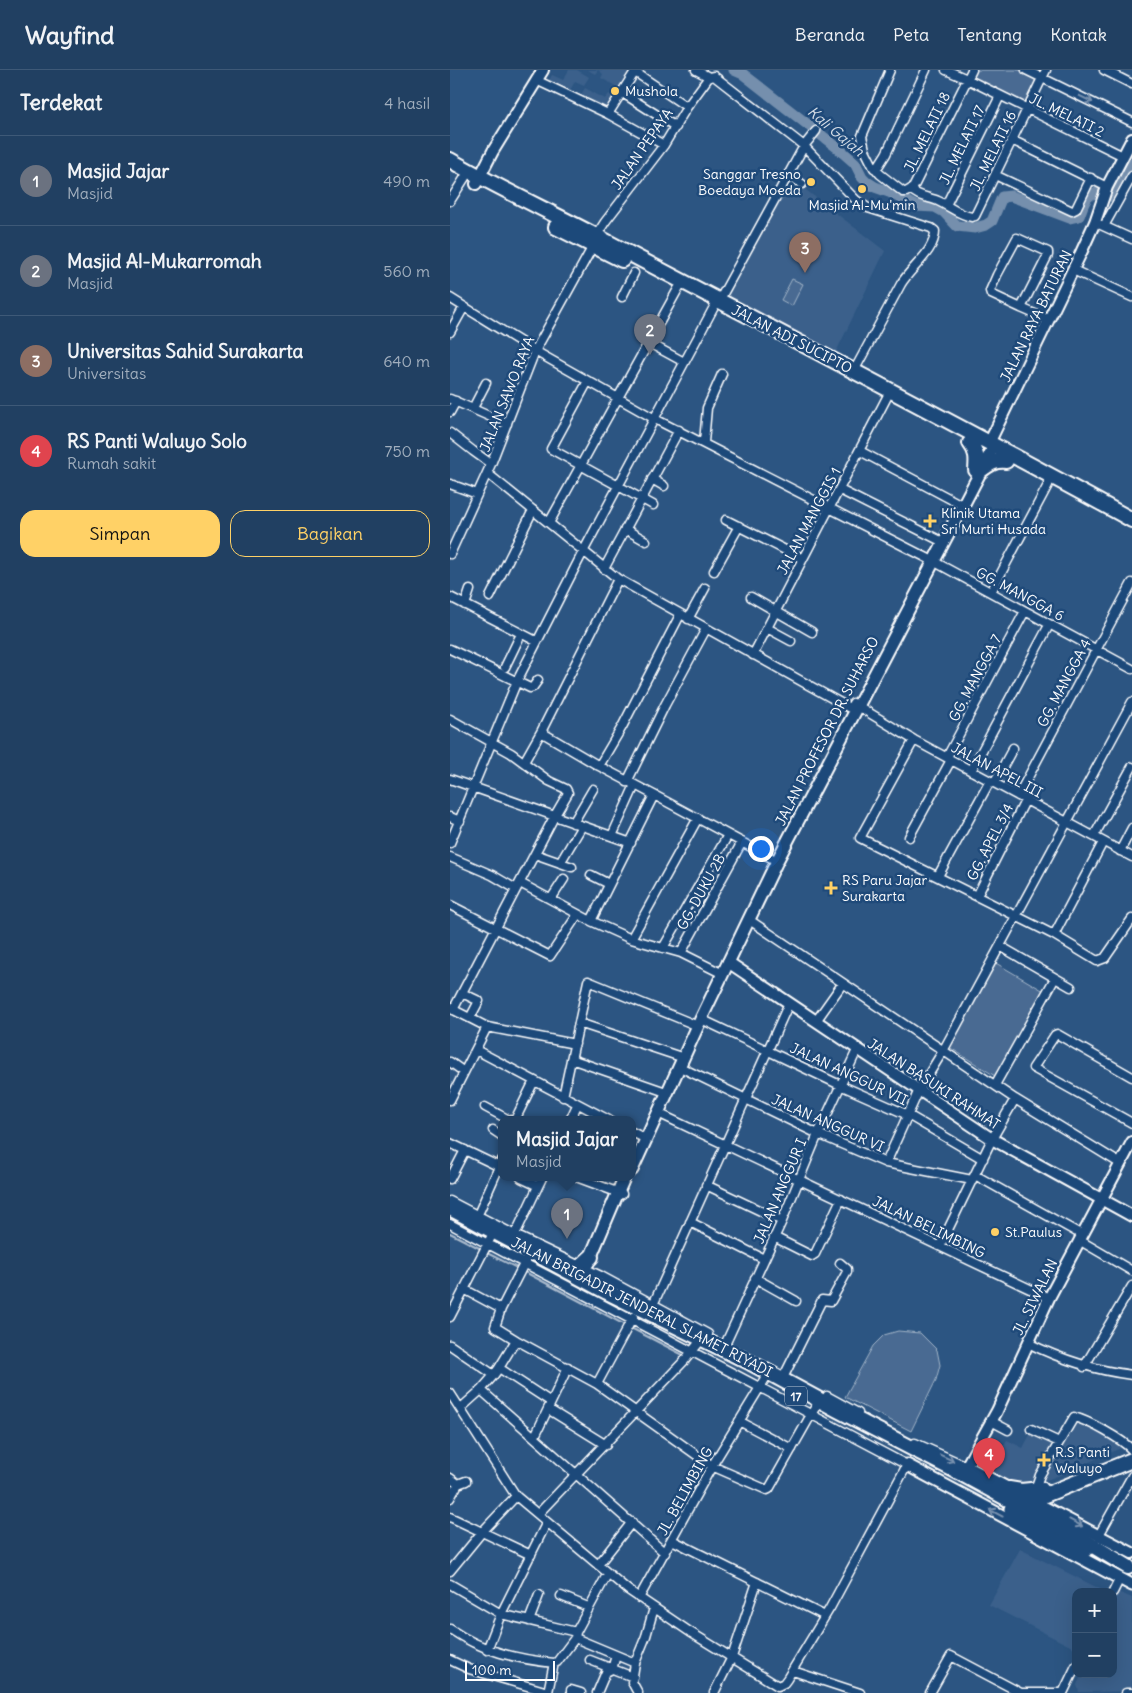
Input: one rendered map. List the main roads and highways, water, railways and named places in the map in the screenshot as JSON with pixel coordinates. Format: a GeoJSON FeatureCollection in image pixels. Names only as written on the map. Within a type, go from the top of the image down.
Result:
{"type":"FeatureCollection","features":[{"type":"Feature","properties":{"kind":"highway","name":"JALAN ADI SUCIPTO"},"geometry":{"type":"LineString","coordinates":[[450,160],[473,178]]}},
{"type":"Feature","properties":{"kind":"highway","name":"JALAN ADI SUCIPTO"},"geometry":{"type":"LineString","coordinates":[[450,170],[473,178],[716,304],[970,443],[990,446],[1006,461],[1132,529]]}},
{"type":"Feature","properties":{"kind":"highway","name":"JALAN ADI SUCIPTO"},"geometry":{"type":"LineString","coordinates":[[595,241],[678,289],[716,304],[854,371],[990,446],[1132,520]]}},
{"type":"Feature","properties":{"kind":"highway"},"geometry":{"type":"LineString","coordinates":[[970,443],[976,451],[978,470]]}},
{"type":"Feature","properties":{"kind":"highway"},"geometry":{"type":"LineString","coordinates":[[978,470],[996,460],[1006,461]]}},
{"type":"Feature","properties":{"kind":"highway","name":"JALAN BRIGADIR JENDERAL SLAMET RIYADI"},"geometry":{"type":"LineString","coordinates":[[450,1208],[476,1218],[566,1270],[587,1273],[652,1309],[712,1349],[760,1388],[907,1466],[1022,1498]]}},
{"type":"Feature","properties":{"kind":"highway","name":"JALAN BRIGADIR JENDERAL SLAMET RIYADI"},"geometry":{"type":"LineString","coordinates":[[450,1215],[487,1247],[523,1265],[587,1273],[631,1322],[712,1349],[1022,1498]]}},
{"type":"Feature","properties":{"kind":"highway"},"geometry":{"type":"LineString","coordinates":[[1059,1526],[1049,1509],[1050,1495],[1132,1451]]}},
{"type":"Feature","properties":{"kind":"highway"},"geometry":{"type":"LineString","coordinates":[[1022,1498],[1101,1469],[1132,1460]]}},
{"type":"Feature","properties":{"kind":"highway"},"geometry":{"type":"LineString","coordinates":[[1022,1498],[1062,1487]]}},
{"type":"Feature","properties":{"kind":"highway"},"geometry":{"type":"LineString","coordinates":[[1022,1498],[1059,1526],[1085,1540],[1129,1573]]}},
{"type":"Feature","properties":{"kind":"main road","name":"JALAN PROFESOR DR. SUHARSO"},"geometry":{"type":"LineString","coordinates":[[640,1136],[658,1113],[720,973],[776,860],[990,446]]}},
{"type":"Feature","properties":{"kind":"main road","name":"JALAN PROFESOR DR. SUHARSO"},"geometry":{"type":"LineString","coordinates":[[931,560],[958,503],[978,470]]}},
{"type":"Feature","properties":{"kind":"main road","name":"JALAN PROFESOR DR. SUHARSO"},"geometry":{"type":"LineString","coordinates":[[726,961],[776,860]]}},
{"type":"Feature","properties":{"kind":"main road","name":"JALAN PROFESOR DR. SUHARSO"},"geometry":{"type":"LineString","coordinates":[[636,1153],[640,1136],[681,1060]]}},
{"type":"Feature","properties":{"kind":"main road"},"geometry":{"type":"LineString","coordinates":[[587,1273],[623,1181]]}},
{"type":"Feature","properties":{"kind":"main road"},"geometry":{"type":"LineString","coordinates":[[620,1193],[627,1181]]}},
{"type":"Feature","properties":{"kind":"main road"},"geometry":{"type":"LineString","coordinates":[[907,1466],[1129,1573]]}},
{"type":"Feature","properties":{"kind":"main road"},"geometry":{"type":"LineString","coordinates":[[1022,1498],[1129,1573]]}},
{"type":"Feature","properties":{"kind":"waterway","name":"Kali Gajah"},"geometry":{"type":"LineString","coordinates":[[734,70],[743,74],[839,149],[855,163],[862,177],[867,182],[915,206],[935,207],[944,212],[957,226],[975,228],[986,225],[992,221],[1002,197],[1011,196],[1070,218],[1079,216],[1087,197],[1090,195],[1098,193],[1114,196],[1132,164]]}},
{"type":"Feature","properties":{"kind":"waterway"},"geometry":{"type":"LineString","coordinates":[[450,1233],[481,1249]]}},
{"type":"Feature","properties":{"kind":"waterway"},"geometry":{"type":"LineString","coordinates":[[485,1252],[519,1269]]}},
{"type":"Feature","properties":{"kind":"waterway"},"geometry":{"type":"LineString","coordinates":[[523,1271],[625,1325]]}},
{"type":"Feature","properties":{"kind":"waterway"},"geometry":{"type":"LineString","coordinates":[[629,1327],[685,1356]]}},
{"type":"Feature","properties":{"kind":"place","name":"Mushola"},"geometry":{"type":"Point","coordinates":[615,91]}},
{"type":"Feature","properties":{"kind":"place","name":"Sanggar Tresno Boedaya Moeda"},"geometry":{"type":"Point","coordinates":[811,182]}},
{"type":"Feature","properties":{"kind":"place","name":"Masjid Al-Mu'min"},"geometry":{"type":"Point","coordinates":[862,189]}},
{"type":"Feature","properties":{"kind":"place","name":"Universitas Sahid Surakarta"},"geometry":{"type":"Point","coordinates":[805,273]}},
{"type":"Feature","properties":{"kind":"place","name":"Masjid Al-Mukarromah"},"geometry":{"type":"Point","coordinates":[650,355]}},
{"type":"Feature","properties":{"kind":"place","name":"Klinik Utama Sri Murti Husada"},"geometry":{"type":"Point","coordinates":[930,521]}},
{"type":"Feature","properties":{"kind":"place","name":"RS Paru Jajar Surakarta"},"geometry":{"type":"Point","coordinates":[831,888]}},
{"type":"Feature","properties":{"kind":"place","name":"St.Paulus"},"geometry":{"type":"Point","coordinates":[995,1232]}},
{"type":"Feature","properties":{"kind":"place","name":"Masjid Jajar"},"geometry":{"type":"Point","coordinates":[567,1239]}},
{"type":"Feature","properties":{"kind":"place","name":"R.S Panti Waluyo"},"geometry":{"type":"Point","coordinates":[1044,1460]}},
{"type":"Feature","properties":{"kind":"place","name":"RS Panti Waluyo Solo"},"geometry":{"type":"Point","coordinates":[989,1479]}}]}
